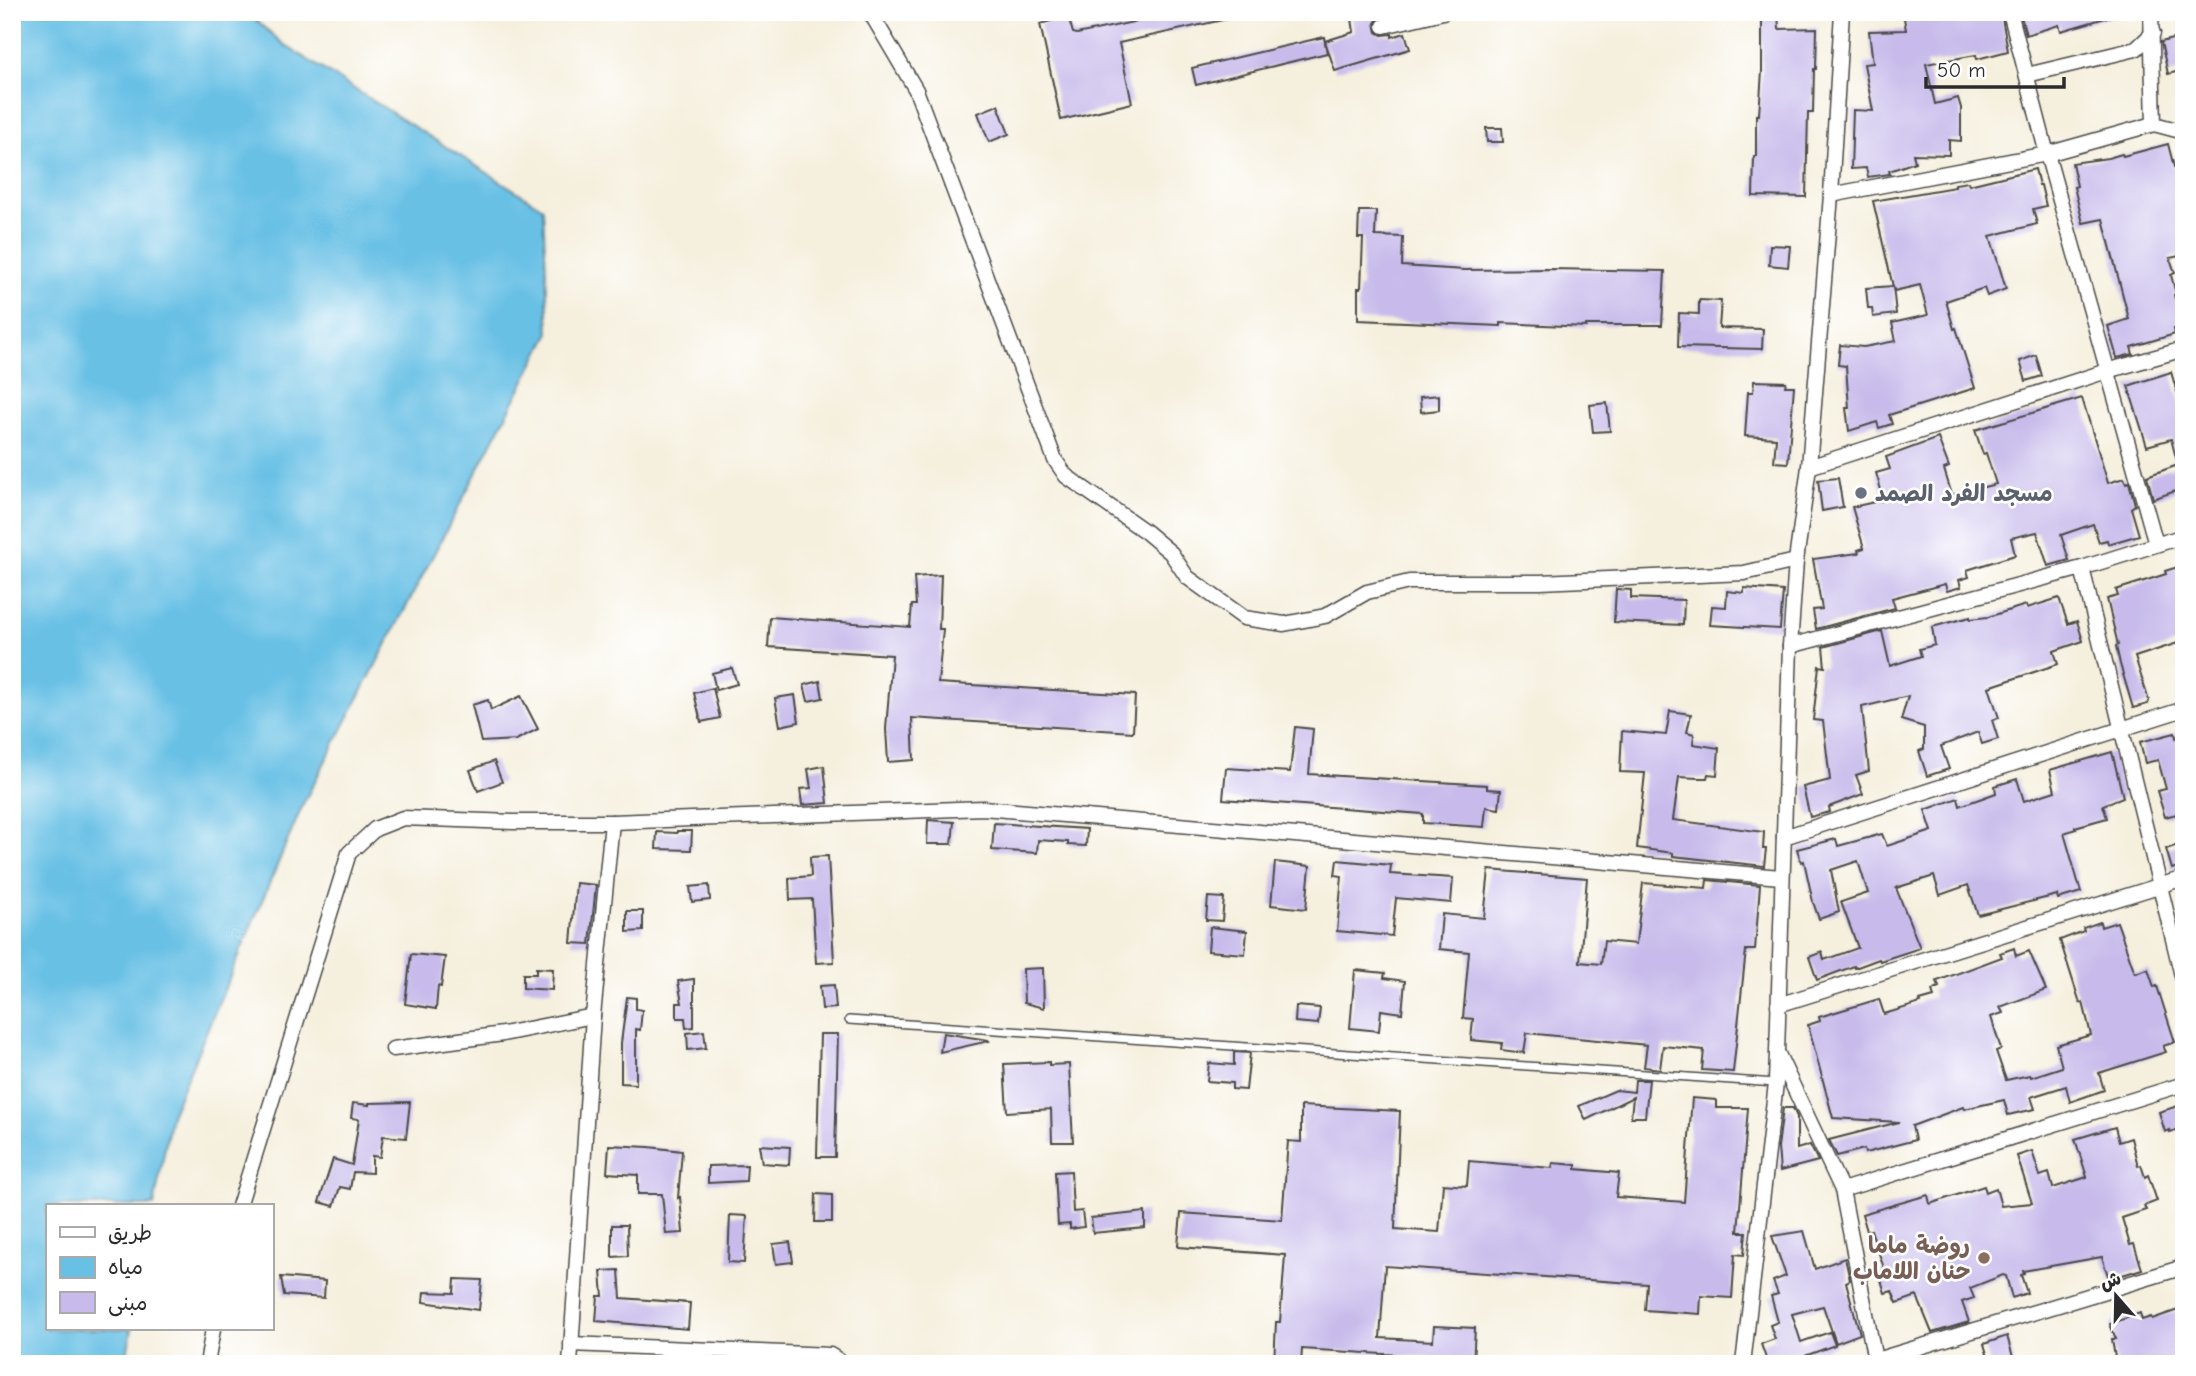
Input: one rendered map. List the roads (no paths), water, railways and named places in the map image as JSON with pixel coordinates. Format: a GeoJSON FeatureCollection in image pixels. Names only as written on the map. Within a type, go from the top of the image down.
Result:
{"type":"FeatureCollection","features":[{"type":"Feature","properties":{"kind":"street"},"geometry":{"type":"LineString","coordinates":[[870,12],[916,90],[1055,460],[1066,476],[1146,532],[1171,553],[1187,577],[1244,618],[1284,624],[1325,616],[1367,592],[1409,582],[1540,582],[1744,573],[1796,561]]}},
{"type":"Feature","properties":{"kind":"street"},"geometry":{"type":"LineString","coordinates":[[1384,26],[1443,12]]}},
{"type":"Feature","properties":{"kind":"street"},"geometry":{"type":"LineString","coordinates":[[1743,1364],[1776,1083],[1790,646],[1796,561],[1809,467],[1843,12]]}},
{"type":"Feature","properties":{"kind":"street"},"geometry":{"type":"LineString","coordinates":[[2010,12],[2156,544]]}},
{"type":"Feature","properties":{"kind":"street"},"geometry":{"type":"LineString","coordinates":[[2151,12],[2154,124]]}},
{"type":"Feature","properties":{"kind":"street"},"geometry":{"type":"LineString","coordinates":[[2027,75],[2136,49],[2153,33]]}},
{"type":"Feature","properties":{"kind":"street"},"geometry":{"type":"LineString","coordinates":[[1831,195],[2047,154],[2154,124],[2184,132]]}},
{"type":"Feature","properties":{"kind":"street"},"geometry":{"type":"LineString","coordinates":[[1809,467],[2107,371],[2184,349]]}},
{"type":"Feature","properties":{"kind":"street"},"geometry":{"type":"LineString","coordinates":[[1790,646],[2082,568],[2184,536]]}},
{"type":"Feature","properties":{"kind":"street"},"geometry":{"type":"LineString","coordinates":[[2082,568],[2184,984]]}},
{"type":"Feature","properties":{"kind":"street"},"geometry":{"type":"LineString","coordinates":[[1784,837],[2184,709]]}},
{"type":"Feature","properties":{"kind":"street"},"geometry":{"type":"LineString","coordinates":[[240,1204],[349,853],[375,829],[403,818],[612,822],[982,808],[1781,877]]}},
{"type":"Feature","properties":{"kind":"street"},"geometry":{"type":"LineString","coordinates":[[570,1364],[593,1016],[612,822]]}},
{"type":"Feature","properties":{"kind":"street"},"geometry":{"type":"LineString","coordinates":[[1779,1005],[2184,877]]}},
{"type":"Feature","properties":{"kind":"street"},"geometry":{"type":"LineString","coordinates":[[393,1049],[503,1034],[593,1016]]}},
{"type":"Feature","properties":{"kind":"street"},"geometry":{"type":"LineString","coordinates":[[1777,1051],[1842,1190],[1869,1362],[2184,1267]]}},
{"type":"Feature","properties":{"kind":"street"},"geometry":{"type":"LineString","coordinates":[[1842,1190],[2184,1084]]}},
{"type":"Feature","properties":{"kind":"street"},"geometry":{"type":"LineString","coordinates":[[207,1364],[213,1330]]}},
{"type":"Feature","properties":{"kind":"street"},"geometry":{"type":"LineString","coordinates":[[571,1344],[830,1355],[838,1360],[837,1364]]}},
{"type":"Feature","properties":{"kind":"lane"},"geometry":{"type":"LineString","coordinates":[[849,1020],[1776,1083]]}},
{"type":"Feature","properties":{"kind":"water"},"geometry":{"type":"Polygon","coordinates":[[[12,12],[246,12],[286,46],[543,208],[549,334],[304,802],[171,1115],[154,1204],[46,1204],[46,1330],[132,1330],[125,1364],[12,1364],[12,12]]]}},
{"type":"Feature","properties":{"kind":"place","name":"مسجد الفرد الصمد"},"geometry":{"type":"Point","coordinates":[1861,493]}},
{"type":"Feature","properties":{"kind":"place","name":"روضة ماما حنان اللاماب"},"geometry":{"type":"Point","coordinates":[1984,1258]}}]}
